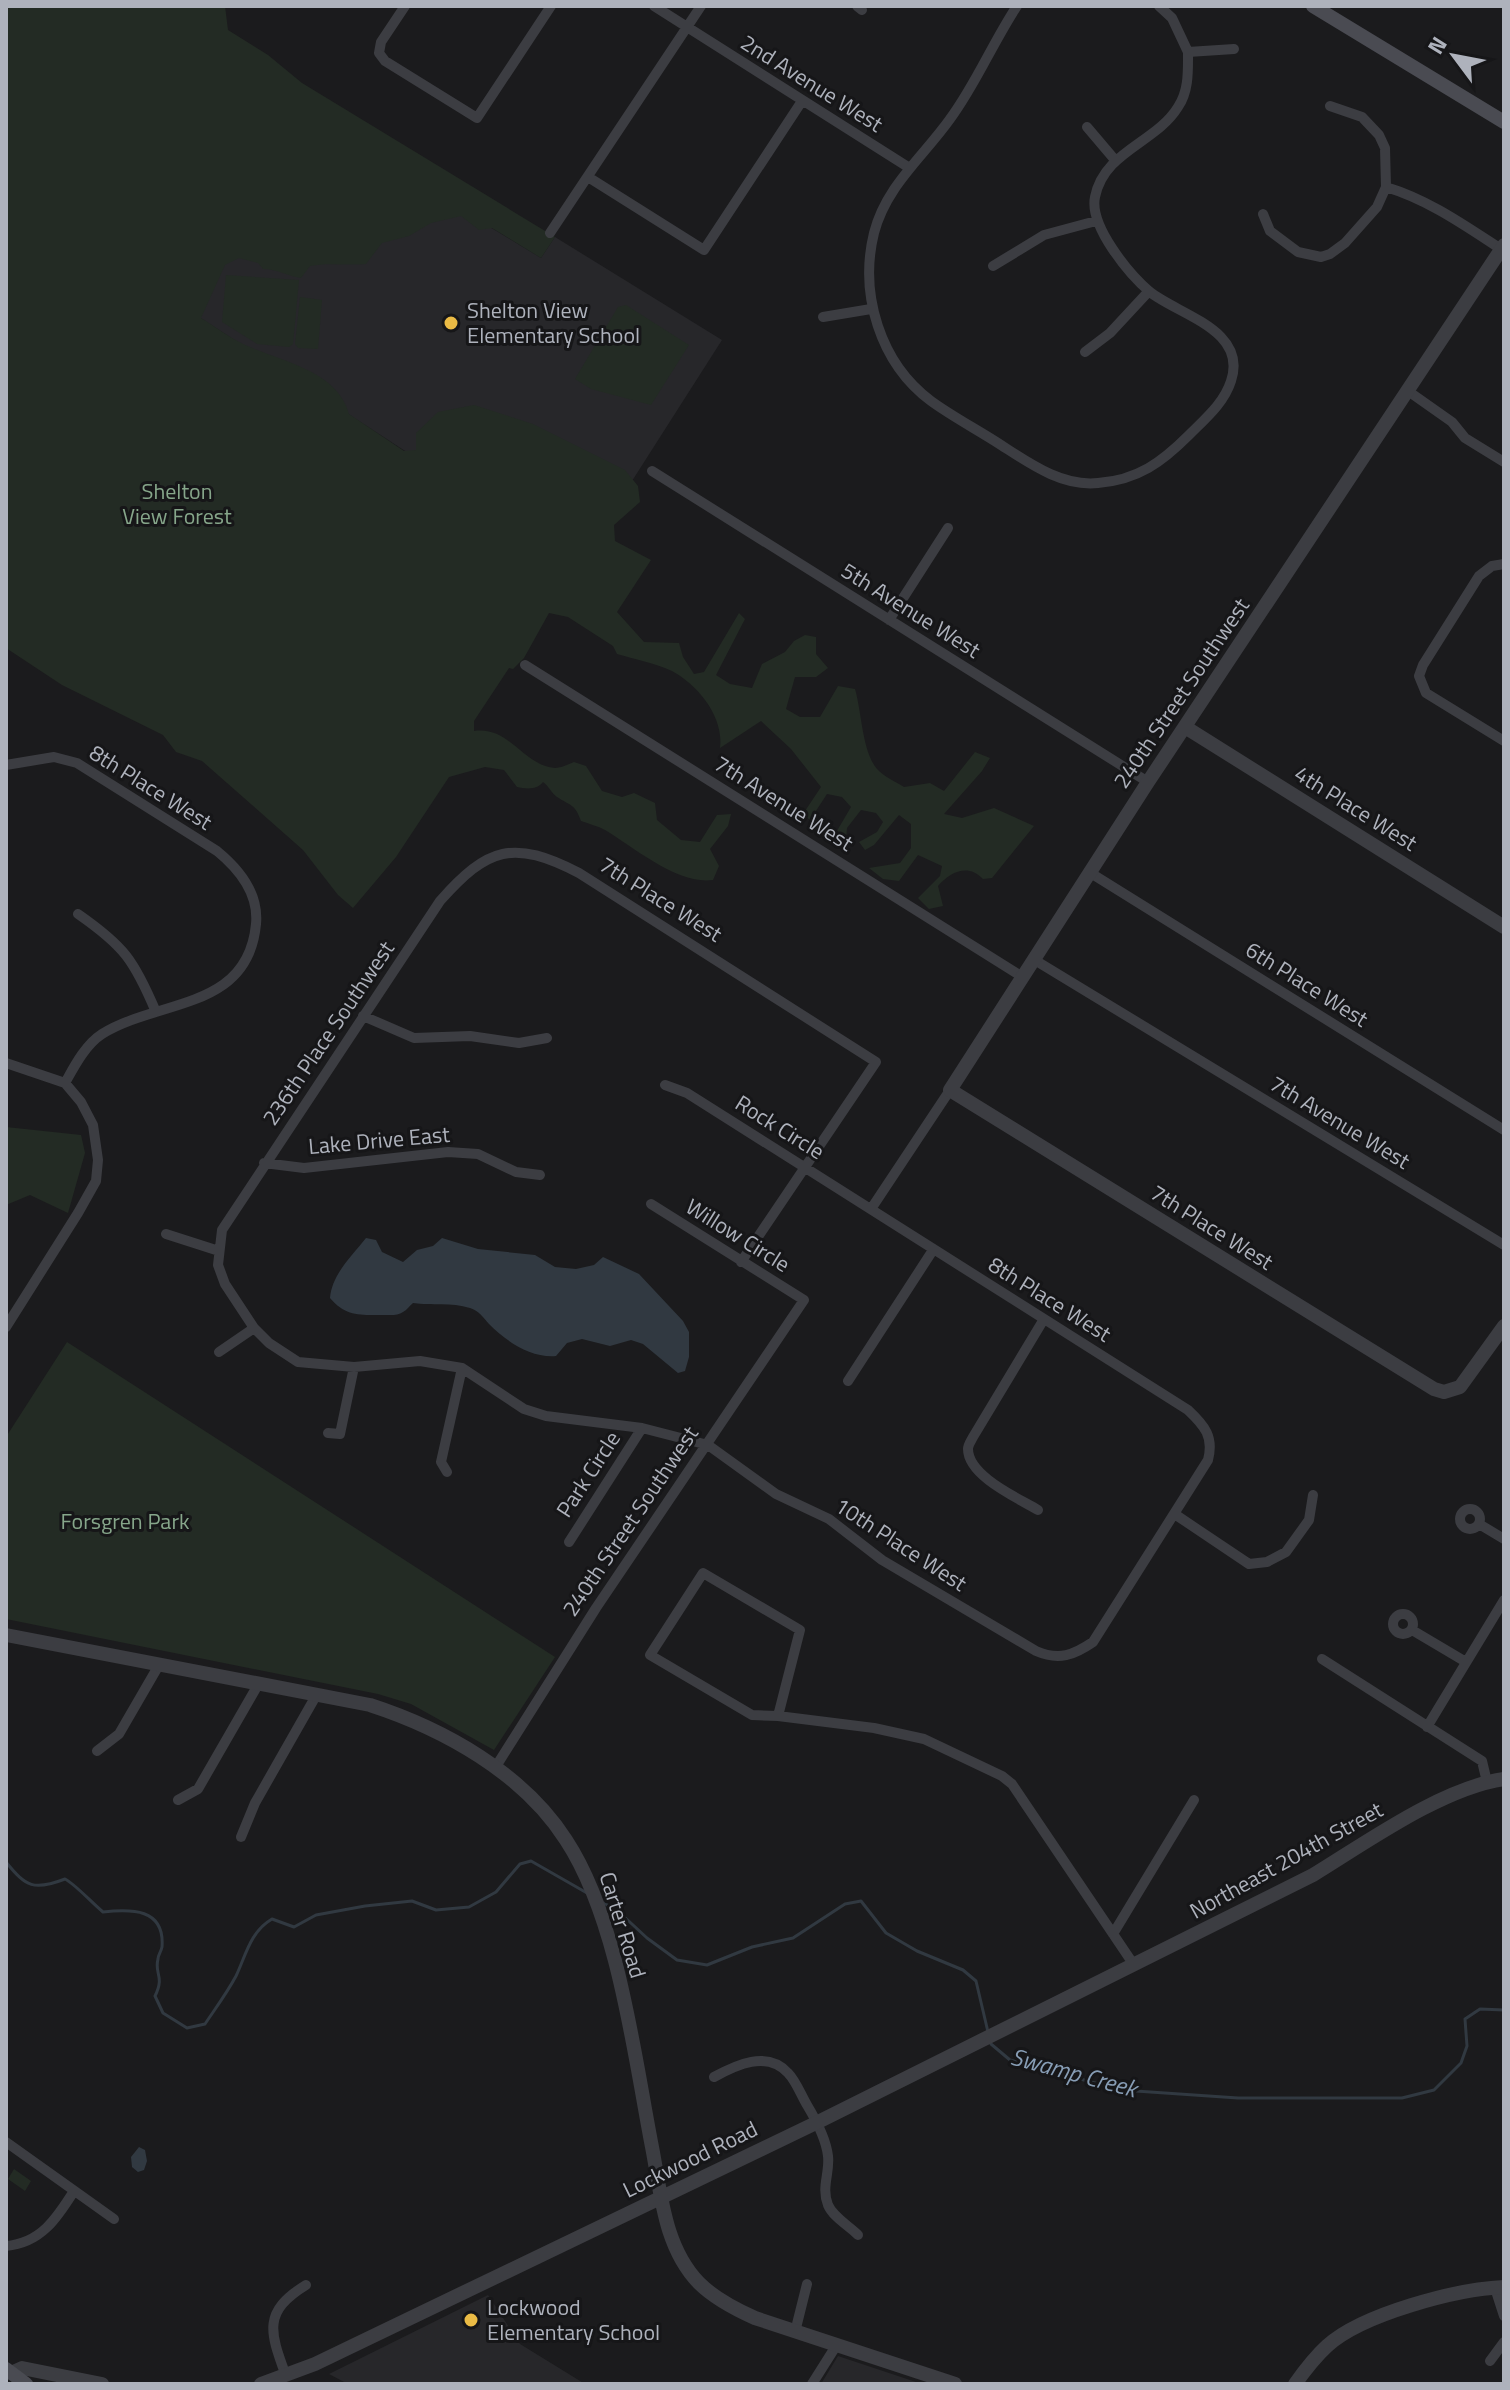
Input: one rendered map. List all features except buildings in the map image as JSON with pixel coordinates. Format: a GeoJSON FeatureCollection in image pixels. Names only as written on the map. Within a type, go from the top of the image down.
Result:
{"type":"FeatureCollection","features":[{"type":"Feature","properties":{"kind":"main road"},"geometry":{"type":"LineString","coordinates":[[1313,6],[1504,121]]}},
{"type":"Feature","properties":{"kind":"main road"},"geometry":{"type":"LineString","coordinates":[[9,2371],[26,2384]]}},
{"type":"Feature","properties":{"kind":"street"},"geometry":{"type":"LineString","coordinates":[[405,6],[381,42],[379,53],[385,61],[477,118],[551,6]]}},
{"type":"Feature","properties":{"kind":"street","name":"2nd Avenue West"},"geometry":{"type":"LineString","coordinates":[[654,6],[908,167]]}},
{"type":"Feature","properties":{"kind":"street"},"geometry":{"type":"LineString","coordinates":[[550,233],[701,6]]}},
{"type":"Feature","properties":{"kind":"street"},"geometry":{"type":"LineString","coordinates":[[1017,6],[951,118],[908,167],[888,199],[874,232],[868,276],[871,309],[897,364],[930,400],[1042,471],[1094,484],[1123,480],[1147,471],[1218,407],[1233,376],[1232,353],[1217,332],[1149,291],[1106,239],[1096,221],[1095,197],[1106,172],[1115,160],[1153,133],[1178,107],[1188,76],[1188,52],[1172,18],[1159,6]]}},
{"type":"Feature","properties":{"kind":"street"},"geometry":{"type":"LineString","coordinates":[[1188,52],[1234,49]]}},
{"type":"Feature","properties":{"kind":"street"},"geometry":{"type":"LineString","coordinates":[[588,177],[704,250],[802,101]]}},
{"type":"Feature","properties":{"kind":"street"},"geometry":{"type":"LineString","coordinates":[[1263,214],[1270,231],[1298,252],[1321,257],[1337,249],[1377,207],[1386,187],[1385,148],[1379,135],[1362,117],[1330,106]]}},
{"type":"Feature","properties":{"kind":"street"},"geometry":{"type":"LineString","coordinates":[[1087,127],[1115,160]]}},
{"type":"Feature","properties":{"kind":"street"},"geometry":{"type":"LineString","coordinates":[[1386,187],[1437,208],[1503,247]]}},
{"type":"Feature","properties":{"kind":"street"},"geometry":{"type":"LineString","coordinates":[[993,266],[1044,235],[1096,221]]}},
{"type":"Feature","properties":{"kind":"street","name":"240th Street Southwest"},"geometry":{"type":"LineString","coordinates":[[871,1209],[1148,782],[1503,247]]}},
{"type":"Feature","properties":{"kind":"street"},"geometry":{"type":"LineString","coordinates":[[1085,352],[1110,333],[1149,291]]}},
{"type":"Feature","properties":{"kind":"street"},"geometry":{"type":"LineString","coordinates":[[823,317],[871,309]]}},
{"type":"Feature","properties":{"kind":"street"},"geometry":{"type":"LineString","coordinates":[[1408,391],[1452,422],[1465,438],[1504,462]]}},
{"type":"Feature","properties":{"kind":"street","name":"5th Avenue West"},"geometry":{"type":"LineString","coordinates":[[652,471],[1148,782]]}},
{"type":"Feature","properties":{"kind":"street"},"geometry":{"type":"LineString","coordinates":[[889,620],[948,528]]}},
{"type":"Feature","properties":{"kind":"street"},"geometry":{"type":"LineString","coordinates":[[1504,564],[1492,566],[1479,576],[1419,676],[1426,693],[1504,741]]}},
{"type":"Feature","properties":{"kind":"street","name":"7th Avenue West"},"geometry":{"type":"LineString","coordinates":[[525,665],[1021,976]]}},
{"type":"Feature","properties":{"kind":"street","name":"4th Place West"},"geometry":{"type":"LineString","coordinates":[[1185,727],[1504,927]]}},
{"type":"Feature","properties":{"kind":"street","name":"8th Place West"},"geometry":{"type":"LineString","coordinates":[[6,765],[54,757],[77,763],[217,851],[239,869],[253,896],[257,919],[253,947],[240,969],[219,987],[192,1003],[156,1012]]}},
{"type":"Feature","properties":{"kind":"street","name":"7th Place West"},"geometry":{"type":"LineString","coordinates":[[495,856],[514,851],[532,852],[579,873],[876,1062],[805,1166]]}},
{"type":"Feature","properties":{"kind":"street","name":"236th Place Southwest"},"geometry":{"type":"LineString","coordinates":[[219,1251],[222,1230],[264,1163],[440,901],[459,880],[495,856]]}},
{"type":"Feature","properties":{"kind":"street","name":"6th Place West"},"geometry":{"type":"LineString","coordinates":[[1089,872],[1504,1130]]}},
{"type":"Feature","properties":{"kind":"street"},"geometry":{"type":"LineString","coordinates":[[65,1083],[80,1057],[100,1035],[156,1012],[137,967],[110,936],[78,914]]}},
{"type":"Feature","properties":{"kind":"street","name":"7th Avenue West"},"geometry":{"type":"LineString","coordinates":[[1033,959],[1504,1245]]}},
{"type":"Feature","properties":{"kind":"street"},"geometry":{"type":"LineString","coordinates":[[363,1016],[414,1038],[470,1036],[519,1043],[547,1038]]}},
{"type":"Feature","properties":{"kind":"street"},"geometry":{"type":"LineString","coordinates":[[6,1063],[65,1083],[81,1102],[93,1125],[98,1160],[96,1181],[6,1327]]}},
{"type":"Feature","properties":{"kind":"street","name":"Rock Circle"},"geometry":{"type":"LineString","coordinates":[[665,1085],[687,1093],[871,1209]]}},
{"type":"Feature","properties":{"kind":"street","name":"7th Place West"},"geometry":{"type":"LineString","coordinates":[[950,1090],[1434,1389],[1454,1390],[1466,1381],[1504,1326]]}},
{"type":"Feature","properties":{"kind":"street","name":"Lake Drive East"},"geometry":{"type":"LineString","coordinates":[[264,1163],[304,1168],[448,1152],[478,1154],[516,1172],[540,1175]]}},
{"type":"Feature","properties":{"kind":"street"},"geometry":{"type":"LineString","coordinates":[[741,1262],[805,1166]]}},
{"type":"Feature","properties":{"kind":"street","name":"Willow Circle"},"geometry":{"type":"LineString","coordinates":[[651,1204],[804,1300]]}},
{"type":"Feature","properties":{"kind":"street","name":"8th Place West"},"geometry":{"type":"LineString","coordinates":[[871,1209],[1188,1410],[1205,1425],[1211,1447],[1208,1460],[1176,1515]]}},
{"type":"Feature","properties":{"kind":"street"},"geometry":{"type":"LineString","coordinates":[[166,1234],[219,1251],[218,1265],[225,1284],[254,1328],[269,1343],[298,1362],[354,1367],[420,1361],[462,1368],[524,1409],[546,1416],[642,1428],[708,1445]]}},
{"type":"Feature","properties":{"kind":"street"},"geometry":{"type":"LineString","coordinates":[[848,1381],[933,1250]]}},
{"type":"Feature","properties":{"kind":"street","name":"240th Street Southwest"},"geometry":{"type":"LineString","coordinates":[[495,1768],[596,1608],[804,1300]]}},
{"type":"Feature","properties":{"kind":"street"},"geometry":{"type":"LineString","coordinates":[[1038,1510],[981,1475],[968,1449],[1044,1319]]}},
{"type":"Feature","properties":{"kind":"street"},"geometry":{"type":"LineString","coordinates":[[219,1352],[254,1328]]}},
{"type":"Feature","properties":{"kind":"street"},"geometry":{"type":"LineString","coordinates":[[328,1433],[340,1434],[354,1367]]}},
{"type":"Feature","properties":{"kind":"street"},"geometry":{"type":"LineString","coordinates":[[447,1472],[441,1462],[462,1368]]}},
{"type":"Feature","properties":{"kind":"street","name":"Park Circle"},"geometry":{"type":"LineString","coordinates":[[569,1542],[642,1428]]}},
{"type":"Feature","properties":{"kind":"street","name":"10th Place West"},"geometry":{"type":"LineString","coordinates":[[708,1445],[776,1494],[829,1519],[882,1560],[1036,1651],[1060,1658],[1079,1652],[1093,1642],[1176,1515]]}},
{"type":"Feature","properties":{"kind":"street"},"geometry":{"type":"LineString","coordinates":[[1176,1515],[1249,1564],[1267,1562],[1286,1552],[1309,1520],[1313,1495]]}},
{"type":"Feature","properties":{"kind":"street"},"geometry":{"type":"LineString","coordinates":[[1479,1524],[1504,1539]]}},
{"type":"Feature","properties":{"kind":"street"},"geometry":{"type":"LineString","coordinates":[[778,1716],[800,1630],[703,1573],[650,1655],[752,1715],[874,1728],[924,1739],[987,1767],[1012,1784],[1134,1965]]}},
{"type":"Feature","properties":{"kind":"street"},"geometry":{"type":"LineString","coordinates":[[1427,1727],[1504,1600]]}},
{"type":"Feature","properties":{"kind":"street"},"geometry":{"type":"LineString","coordinates":[[1412,1630],[1466,1662]]}},
{"type":"Feature","properties":{"kind":"street","name":"Carter Road"},"geometry":{"type":"LineString","coordinates":[[6,1635],[317,1694],[402,1716],[495,1768],[540,1806],[566,1839],[586,1874],[606,1927],[629,2023],[667,2226],[684,2262],[698,2282],[734,2308],[795,2332],[955,2384]]}},
{"type":"Feature","properties":{"kind":"street"},"geometry":{"type":"LineString","coordinates":[[1322,1659],[1482,1761],[1487,1782]]}},
{"type":"Feature","properties":{"kind":"street"},"geometry":{"type":"LineString","coordinates":[[97,1751],[119,1734],[159,1665]]}},
{"type":"Feature","properties":{"kind":"street"},"geometry":{"type":"LineString","coordinates":[[178,1800],[198,1789],[259,1683]]}},
{"type":"Feature","properties":{"kind":"street"},"geometry":{"type":"LineString","coordinates":[[241,1837],[255,1803],[317,1694]]}},
{"type":"Feature","properties":{"kind":"street","name":"Northeast 204th Street"},"geometry":{"type":"LineString","coordinates":[[1134,1965],[1313,1875],[1415,1814],[1460,1792],[1504,1779]]}},
{"type":"Feature","properties":{"kind":"street"},"geometry":{"type":"LineString","coordinates":[[1113,1934],[1194,1800]]}},
{"type":"Feature","properties":{"kind":"street","name":"Lockwood Road"},"geometry":{"type":"LineString","coordinates":[[261,2384],[286,2376],[660,2198],[1134,1965]]}},
{"type":"Feature","properties":{"kind":"street"},"geometry":{"type":"LineString","coordinates":[[714,2077],[739,2063],[755,2061],[779,2066],[789,2073],[818,2122],[828,2158],[824,2191],[827,2202],[831,2211],[858,2235]]}},
{"type":"Feature","properties":{"kind":"street"},"geometry":{"type":"LineString","coordinates":[[6,2142],[114,2219]]}},
{"type":"Feature","properties":{"kind":"street"},"geometry":{"type":"LineString","coordinates":[[6,2246],[35,2238],[55,2222],[74,2191]]}},
{"type":"Feature","properties":{"kind":"street"},"geometry":{"type":"LineString","coordinates":[[795,2332],[807,2284]]}},
{"type":"Feature","properties":{"kind":"street"},"geometry":{"type":"LineString","coordinates":[[286,2376],[271,2332],[273,2322],[282,2303],[306,2285]]}},
{"type":"Feature","properties":{"kind":"street"},"geometry":{"type":"LineString","coordinates":[[1295,2384],[1329,2344],[1372,2319],[1434,2300],[1500,2287],[1504,2316]]}},
{"type":"Feature","properties":{"kind":"street"},"geometry":{"type":"LineString","coordinates":[[1490,2361],[1504,2342]]}},
{"type":"Feature","properties":{"kind":"street"},"geometry":{"type":"LineString","coordinates":[[812,2384],[836,2346]]}},
{"type":"Feature","properties":{"kind":"street"},"geometry":{"type":"LineString","coordinates":[[9,2371],[22,2368],[102,2384]]}},
{"type":"Feature","properties":{"kind":"shaded area","name":"Shelton View Elementary School"},"geometry":{"type":"Polygon","coordinates":[[[307,116],[541,258],[555,237],[722,340],[579,564],[182,306],[307,116]]]}},
{"type":"Feature","properties":{"kind":"shaded area"},"geometry":{"type":"Polygon","coordinates":[[[366,1238],[376,1240],[382,1252],[403,1262],[417,1250],[433,1246],[442,1238],[478,1249],[535,1255],[555,1267],[576,1269],[594,1265],[603,1257],[639,1274],[683,1321],[689,1332],[689,1357],[685,1371],[678,1373],[643,1344],[631,1340],[610,1346],[582,1339],[567,1343],[556,1356],[529,1352],[496,1331],[473,1309],[463,1306],[413,1303],[396,1315],[348,1312],[330,1298],[332,1289],[344,1266],[366,1238]]]}},
{"type":"Feature","properties":{"kind":"shaded area"},"geometry":{"type":"Polygon","coordinates":[[[139,2147],[145,2150],[147,2161],[144,2170],[138,2172],[132,2167],[131,2157],[139,2147]]]}},
{"type":"Feature","properties":{"kind":"shaded area","name":"Lockwood Elementary School"},"geometry":{"type":"Polygon","coordinates":[[[488,2295],[520,2344],[585,2384],[348,2384],[329,2374],[488,2295]]]}},
{"type":"Feature","properties":{"kind":"shaded area"},"geometry":{"type":"Polygon","coordinates":[[[838,2356],[922,2384],[821,2384],[838,2356]]]}},
{"type":"Feature","properties":{"kind":"green space","name":"Shelton View Forest"},"geometry":{"type":"Polygon","coordinates":[[[6,6],[225,6],[228,30],[268,55],[302,83],[555,237],[541,258],[492,228],[479,230],[461,216],[431,223],[409,236],[382,243],[366,264],[310,266],[301,278],[263,269],[258,263],[239,258],[225,265],[201,318],[244,344],[322,378],[343,400],[349,414],[404,451],[416,450],[416,433],[438,412],[474,405],[533,424],[625,470],[638,486],[640,502],[614,525],[615,541],[651,560],[617,612],[644,642],[679,643],[683,657],[694,674],[704,672],[739,613],[745,619],[716,675],[730,684],[752,688],[762,664],[785,652],[794,641],[805,635],[816,637],[816,654],[828,668],[816,677],[795,677],[786,709],[800,717],[820,717],[838,686],[855,689],[865,742],[872,761],[883,774],[904,787],[930,783],[944,791],[975,752],[990,758],[944,814],[962,818],[994,808],[1034,826],[992,878],[983,879],[965,870],[954,873],[938,886],[943,906],[929,909],[918,898],[940,876],[942,866],[918,855],[899,881],[883,879],[869,868],[900,863],[911,848],[911,824],[899,815],[874,845],[865,850],[859,842],[877,832],[883,822],[876,813],[861,810],[847,828],[846,840],[837,844],[831,841],[851,807],[842,797],[827,794],[810,820],[803,814],[821,787],[791,749],[761,721],[720,748],[714,714],[700,694],[682,677],[659,666],[617,654],[613,646],[568,617],[549,613],[524,658],[513,669],[509,668],[474,721],[474,731],[497,734],[544,765],[557,768],[574,762],[586,766],[602,791],[622,797],[634,793],[655,803],[657,820],[681,840],[700,842],[717,815],[731,814],[728,826],[710,849],[719,866],[713,880],[686,877],[671,871],[605,830],[581,821],[574,808],[543,782],[535,788],[517,787],[504,770],[485,767],[449,777],[396,857],[353,908],[338,895],[303,850],[202,761],[176,752],[163,735],[62,685],[6,648],[6,6]]]}},
{"type":"Feature","properties":{"kind":"green space"},"geometry":{"type":"Polygon","coordinates":[[[226,275],[299,280],[293,344],[289,347],[257,344],[222,322],[226,275]]]}},
{"type":"Feature","properties":{"kind":"green space"},"geometry":{"type":"Polygon","coordinates":[[[300,297],[322,300],[318,349],[298,348],[295,344],[300,297]]]}},
{"type":"Feature","properties":{"kind":"green space"},"geometry":{"type":"Polygon","coordinates":[[[626,305],[689,345],[651,405],[591,389],[575,379],[618,307],[626,305]]]}},
{"type":"Feature","properties":{"kind":"green space"},"geometry":{"type":"Polygon","coordinates":[[[6,1127],[81,1135],[85,1153],[68,1213],[30,1195],[6,1205],[6,1127]]]}},
{"type":"Feature","properties":{"kind":"green space","name":"Forsgren Park"},"geometry":{"type":"Polygon","coordinates":[[[67,1342],[555,1657],[494,1750],[411,1704],[378,1694],[6,1619],[6,1437],[67,1342]]]}},
{"type":"Feature","properties":{"kind":"green space"},"geometry":{"type":"Polygon","coordinates":[[[14,2169],[31,2181],[25,2191],[8,2179],[14,2169]]]}},
{"type":"Feature","properties":{"kind":"waterway","name":"Swamp Creek"},"geometry":{"type":"LineString","coordinates":[[6,1862],[19,1877],[31,1884],[46,1885],[65,1879],[103,1912],[135,1911],[152,1918],[158,1925],[162,1947],[158,1956],[159,1984],[155,1996],[163,2013],[187,2028],[205,2024],[236,1976],[258,1930],[272,1919],[294,1927],[316,1915],[412,1901],[436,1910],[469,1907],[496,1892],[520,1864],[531,1861],[587,1893]]}},
{"type":"Feature","properties":{"kind":"waterway","name":"Swamp Creek"},"geometry":{"type":"LineString","coordinates":[[604,1903],[677,1960],[707,1965],[752,1947],[793,1938],[845,1904],[861,1901],[886,1933],[917,1951],[963,1970],[976,1981],[988,2032]]}},
{"type":"Feature","properties":{"kind":"waterway","name":"Swamp Creek"},"geometry":{"type":"LineString","coordinates":[[990,2040],[1010,2060],[1121,2090],[1238,2098],[1402,2098],[1434,2090],[1461,2063],[1467,2046],[1465,2019],[1480,2009],[1504,2010]]}},
{"type":"Feature","properties":{"kind":"place","name":"Shelton View Elementary School"},"geometry":{"type":"Point","coordinates":[451,323]}},
{"type":"Feature","properties":{"kind":"place","name":"Lockwood Elementary School"},"geometry":{"type":"Point","coordinates":[471,2320]}}]}
